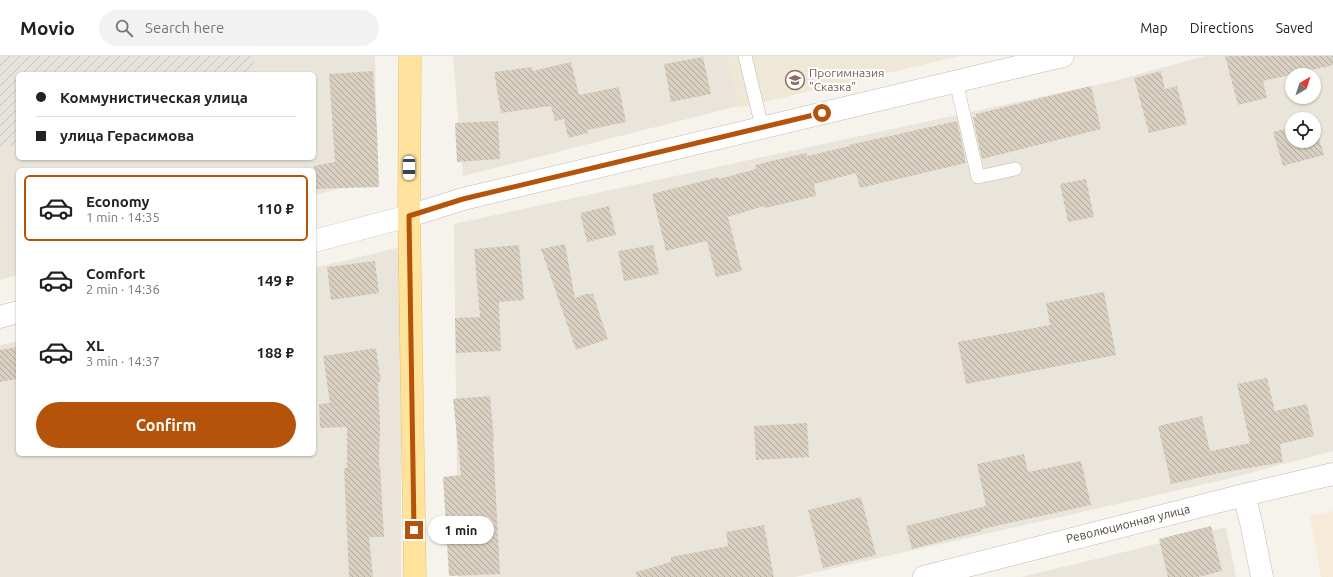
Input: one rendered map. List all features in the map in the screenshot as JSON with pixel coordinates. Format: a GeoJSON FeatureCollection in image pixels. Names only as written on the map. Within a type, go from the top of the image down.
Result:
{"type":"FeatureCollection","features":[{"type":"Feature","properties":{"kind":"main road"},"geometry":{"type":"LineString","coordinates":[[410,56],[409,216],[415,577]]}},
{"type":"Feature","properties":{"kind":"street"},"geometry":{"type":"LineString","coordinates":[[316,240],[409,216],[463,199],[1063,56]]}},
{"type":"Feature","properties":{"kind":"street"},"geometry":{"type":"LineString","coordinates":[[0,317],[16,313]]}},
{"type":"Feature","properties":{"kind":"street","name":"Революционная улица"},"geometry":{"type":"LineString","coordinates":[[924,577],[1244,495],[1333,474]]}},
{"type":"Feature","properties":{"kind":"street"},"geometry":{"type":"LineString","coordinates":[[1244,495],[1262,577]]}},
{"type":"Feature","properties":{"kind":"lane"},"geometry":{"type":"LineString","coordinates":[[745,56],[762,127]]}},
{"type":"Feature","properties":{"kind":"lane"},"geometry":{"type":"LineString","coordinates":[[956,81],[978,177],[1015,169]]}},
{"type":"Feature","properties":{"kind":"shaded area"},"geometry":{"type":"Polygon","coordinates":[[[0,56],[375,56],[378,178],[316,194],[316,168],[16,168],[16,276],[0,280],[0,56]]]}},
{"type":"Feature","properties":{"kind":"shaded area"},"geometry":{"type":"Polygon","coordinates":[[[0,56],[253,56],[255,72],[16,72],[16,144],[0,147],[0,56]]]}},
{"type":"Feature","properties":{"kind":"shaded area"},"geometry":{"type":"Polygon","coordinates":[[[453,56],[935,56],[463,176],[453,56]]]}},
{"type":"Feature","properties":{"kind":"shaded area","name":"Прогимназия \"Сказка\""},"geometry":{"type":"Polygon","coordinates":[[[726,56],[960,56],[739,108],[726,56]]]}},
{"type":"Feature","properties":{"kind":"shaded area"},"geometry":{"type":"Polygon","coordinates":[[[1205,56],[1333,56],[1333,451],[1223,480],[795,577],[458,577],[454,224],[1114,81],[1205,56]]]}},
{"type":"Feature","properties":{"kind":"shaded area"},"geometry":{"type":"Polygon","coordinates":[[[401,247],[401,577],[0,577],[0,345],[16,341],[16,456],[316,456],[316,268],[401,247]]]}},
{"type":"Feature","properties":{"kind":"shaded area"},"geometry":{"type":"Polygon","coordinates":[[[1333,511],[1333,577],[1321,577],[1310,516],[1333,511]]]}},
{"type":"Feature","properties":{"kind":"shaded area"},"geometry":{"type":"Polygon","coordinates":[[[1226,527],[1236,577],[1022,577],[1226,527]]]}},
{"type":"Feature","properties":{"kind":"building"},"geometry":{"type":"Polygon","coordinates":[[[1225,56],[1333,56],[1333,65],[1320,68],[1285,68],[1285,76],[1263,81],[1267,98],[1238,105],[1225,56]]]}},
{"type":"Feature","properties":{"kind":"building"},"geometry":{"type":"Polygon","coordinates":[[[703,57],[711,94],[671,102],[664,64],[703,57]]]}},
{"type":"Feature","properties":{"kind":"building"},"geometry":{"type":"Polygon","coordinates":[[[571,62],[579,95],[619,87],[626,122],[587,130],[588,133],[568,138],[564,119],[555,121],[551,106],[501,113],[494,72],[532,67],[533,71],[571,62]]]}},
{"type":"Feature","properties":{"kind":"building"},"geometry":{"type":"Polygon","coordinates":[[[373,71],[379,187],[316,189],[316,168],[314,168],[314,166],[335,162],[329,74],[373,71]]]}},
{"type":"Feature","properties":{"kind":"building"},"geometry":{"type":"Polygon","coordinates":[[[1161,71],[1165,89],[1177,86],[1187,124],[1149,133],[1134,78],[1161,71]]]}},
{"type":"Feature","properties":{"kind":"building"},"geometry":{"type":"Polygon","coordinates":[[[1091,86],[1101,129],[982,159],[973,117],[976,117],[976,114],[1091,86]]]}},
{"type":"Feature","properties":{"kind":"building"},"geometry":{"type":"Polygon","coordinates":[[[498,121],[500,159],[457,162],[455,123],[498,121]]]}},
{"type":"Feature","properties":{"kind":"building"},"geometry":{"type":"Polygon","coordinates":[[[957,121],[966,163],[860,188],[856,173],[814,184],[816,196],[765,208],[764,206],[728,217],[742,271],[716,277],[707,241],[666,251],[652,194],[756,169],[755,165],[806,153],[807,156],[957,121]]]}},
{"type":"Feature","properties":{"kind":"building"},"geometry":{"type":"Polygon","coordinates":[[[1285,129],[1285,148],[1321,148],[1321,145],[1324,155],[1283,166],[1273,132],[1285,129]]]}},
{"type":"Feature","properties":{"kind":"building"},"geometry":{"type":"Polygon","coordinates":[[[1086,179],[1094,217],[1068,222],[1060,184],[1086,179]]]}},
{"type":"Feature","properties":{"kind":"building"},"geometry":{"type":"Polygon","coordinates":[[[609,206],[616,235],[587,242],[580,213],[609,206]]]}},
{"type":"Feature","properties":{"kind":"building"},"geometry":{"type":"Polygon","coordinates":[[[565,244],[575,298],[585,294],[593,294],[608,339],[576,350],[541,249],[565,244]]]}},
{"type":"Feature","properties":{"kind":"building"},"geometry":{"type":"Polygon","coordinates":[[[519,245],[524,300],[499,302],[501,351],[456,353],[455,318],[480,317],[474,249],[519,245]]]}},
{"type":"Feature","properties":{"kind":"building"},"geometry":{"type":"Polygon","coordinates":[[[653,245],[659,274],[624,281],[618,251],[653,245]]]}},
{"type":"Feature","properties":{"kind":"building"},"geometry":{"type":"Polygon","coordinates":[[[375,261],[379,293],[331,300],[327,267],[375,261]]]}},
{"type":"Feature","properties":{"kind":"building"},"geometry":{"type":"Polygon","coordinates":[[[1104,292],[1116,355],[966,384],[958,342],[1050,325],[1046,303],[1104,292]]]}},
{"type":"Feature","properties":{"kind":"building"},"geometry":{"type":"Polygon","coordinates":[[[16,347],[16,379],[0,382],[0,350],[16,347]]]}},
{"type":"Feature","properties":{"kind":"building"},"geometry":{"type":"Polygon","coordinates":[[[376,348],[381,381],[378,382],[380,425],[379,466],[384,537],[369,537],[373,577],[349,577],[344,468],[347,468],[347,427],[320,428],[319,404],[330,403],[323,356],[376,348]]]}},
{"type":"Feature","properties":{"kind":"building"},"geometry":{"type":"Polygon","coordinates":[[[1267,378],[1275,411],[1307,404],[1314,436],[1280,444],[1283,462],[1215,474],[1171,484],[1158,426],[1202,416],[1210,451],[1250,443],[1237,384],[1267,378]]]}},
{"type":"Feature","properties":{"kind":"building"},"geometry":{"type":"Polygon","coordinates":[[[490,396],[494,440],[500,574],[449,576],[443,477],[461,475],[453,399],[490,396]]]}},
{"type":"Feature","properties":{"kind":"building"},"geometry":{"type":"Polygon","coordinates":[[[807,423],[809,457],[756,460],[754,426],[807,423]]]}},
{"type":"Feature","properties":{"kind":"building"},"geometry":{"type":"Polygon","coordinates":[[[1024,454],[1028,472],[1081,461],[1091,505],[982,529],[982,531],[912,549],[906,526],[986,506],[977,464],[1024,454]]]}},
{"type":"Feature","properties":{"kind":"building"},"geometry":{"type":"Polygon","coordinates":[[[861,497],[876,555],[823,568],[808,510],[861,497]]]}},
{"type":"Feature","properties":{"kind":"building"},"geometry":{"type":"Polygon","coordinates":[[[764,525],[774,577],[637,577],[636,572],[671,562],[671,557],[728,546],[726,532],[764,525]]]}},
{"type":"Feature","properties":{"kind":"building"},"geometry":{"type":"Polygon","coordinates":[[[1211,526],[1222,571],[1198,577],[1168,577],[1159,539],[1211,526]]]}},
{"type":"Feature","properties":{"kind":"place","name":"Прогимназия \"Сказка\""},"geometry":{"type":"Point","coordinates":[795,80]}},
{"type":"Feature","properties":{"kind":"route"},"geometry":{"type":"LineString","coordinates":[[414,530],[409,216],[463,199],[822,113]]}}]}
